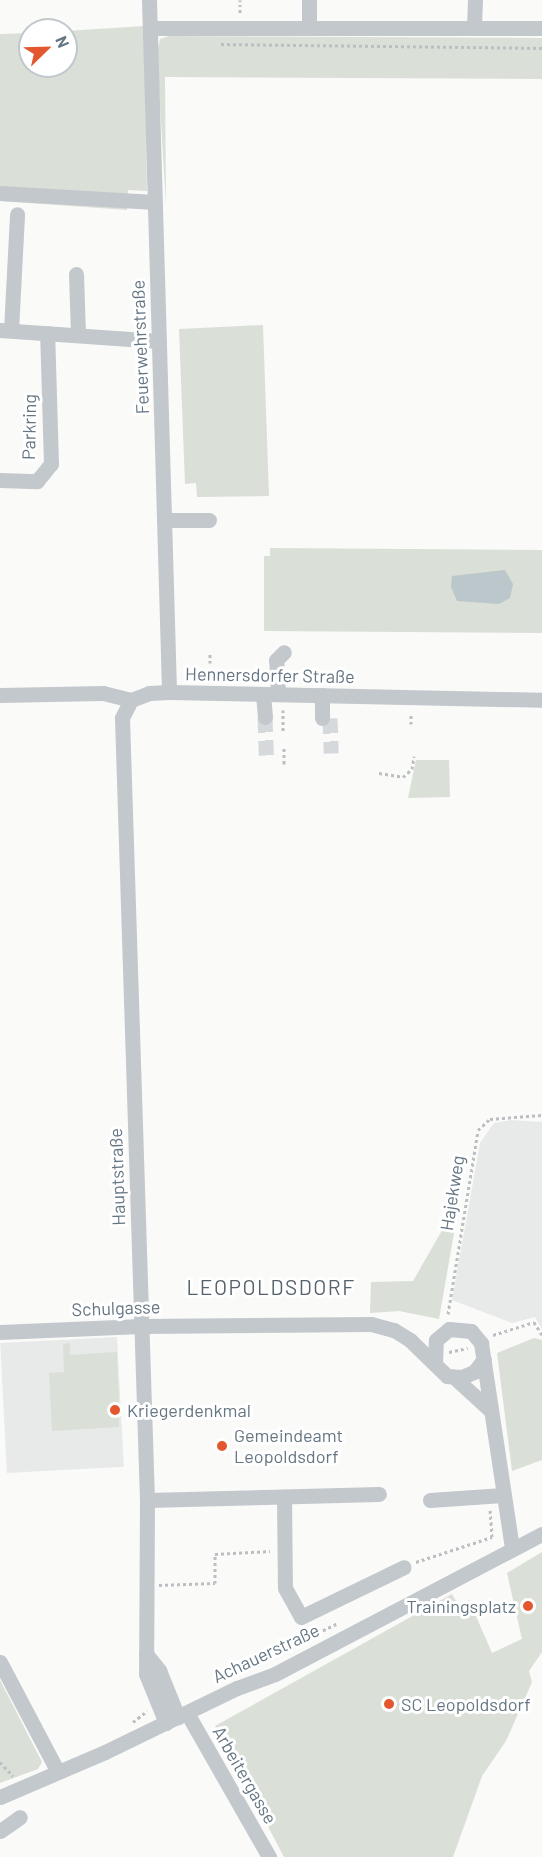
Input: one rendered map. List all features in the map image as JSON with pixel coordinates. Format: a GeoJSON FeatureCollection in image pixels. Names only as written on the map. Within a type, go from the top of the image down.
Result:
{"type":"FeatureCollection","features":[{"type":"Feature","properties":{"kind":"street","name":"Feuerwehrstraße"},"geometry":{"type":"LineString","coordinates":[[149,0],[169,692]]}},
{"type":"Feature","properties":{"kind":"street"},"geometry":{"type":"LineString","coordinates":[[309,0],[309,26]]}},
{"type":"Feature","properties":{"kind":"street"},"geometry":{"type":"LineString","coordinates":[[474,28],[475,0]]}},
{"type":"Feature","properties":{"kind":"street"},"geometry":{"type":"LineString","coordinates":[[150,27],[542,28]]}},
{"type":"Feature","properties":{"kind":"street"},"geometry":{"type":"LineString","coordinates":[[0,193],[155,202]]}},
{"type":"Feature","properties":{"kind":"street"},"geometry":{"type":"LineString","coordinates":[[17,214],[5,330],[159,341]]}},
{"type":"Feature","properties":{"kind":"street"},"geometry":{"type":"LineString","coordinates":[[76,274],[78,335]]}},
{"type":"Feature","properties":{"kind":"street","name":"Parkring"},"geometry":{"type":"LineString","coordinates":[[0,480],[37,481],[51,464],[47,333]]}},
{"type":"Feature","properties":{"kind":"street"},"geometry":{"type":"LineString","coordinates":[[164,520],[209,520]]}},
{"type":"Feature","properties":{"kind":"street"},"geometry":{"type":"LineString","coordinates":[[265,717],[276,660],[284,652]]}},
{"type":"Feature","properties":{"kind":"street","name":"Hennersdorfer Straße"},"geometry":{"type":"LineString","coordinates":[[0,694],[103,693],[130,700],[149,693],[169,692],[542,700]]}},
{"type":"Feature","properties":{"kind":"street"},"geometry":{"type":"LineString","coordinates":[[326,695],[326,718]]}},
{"type":"Feature","properties":{"kind":"street","name":"Hauptstraße"},"geometry":{"type":"LineString","coordinates":[[130,700],[122,718],[122,730],[147,1500],[146,1674],[158,1706],[177,1718]]}},
{"type":"Feature","properties":{"kind":"street","name":"Schulgasse"},"geometry":{"type":"LineString","coordinates":[[0,1332],[141,1326],[371,1324],[394,1330],[455,1378],[490,1410]]}},
{"type":"Feature","properties":{"kind":"street"},"geometry":{"type":"LineString","coordinates":[[435,1364],[436,1340],[449,1329],[471,1331],[480,1343],[490,1410],[496,1496],[512,1549]]}},
{"type":"Feature","properties":{"kind":"street"},"geometry":{"type":"LineString","coordinates":[[455,1378],[474,1372],[484,1359]]}},
{"type":"Feature","properties":{"kind":"street"},"geometry":{"type":"LineString","coordinates":[[147,1500],[379,1494]]}},
{"type":"Feature","properties":{"kind":"street"},"geometry":{"type":"LineString","coordinates":[[430,1500],[496,1496]]}},
{"type":"Feature","properties":{"kind":"street"},"geometry":{"type":"LineString","coordinates":[[284,1497],[285,1588],[301,1617],[404,1567]]}},
{"type":"Feature","properties":{"kind":"street","name":"Achauerstraße"},"geometry":{"type":"LineString","coordinates":[[0,1797],[177,1718],[237,1688],[275,1674],[542,1534]]}},
{"type":"Feature","properties":{"kind":"street"},"geometry":{"type":"LineString","coordinates":[[146,1654],[159,1670],[177,1718]]}},
{"type":"Feature","properties":{"kind":"street"},"geometry":{"type":"LineString","coordinates":[[0,1662],[58,1772]]}},
{"type":"Feature","properties":{"kind":"street","name":"Arbeitergasse"},"geometry":{"type":"LineString","coordinates":[[177,1718],[269,1857]]}},
{"type":"Feature","properties":{"kind":"street"},"geometry":{"type":"LineString","coordinates":[[0,1831],[20,1816]]}},
{"type":"Feature","properties":{"kind":"path"},"geometry":{"type":"LineString","coordinates":[[218,44],[542,48]]}},
{"type":"Feature","properties":{"kind":"path"},"geometry":{"type":"LineString","coordinates":[[210,654],[210,663]]}},
{"type":"Feature","properties":{"kind":"path"},"geometry":{"type":"LineString","coordinates":[[283,710],[283,731]]}},
{"type":"Feature","properties":{"kind":"path"},"geometry":{"type":"LineString","coordinates":[[411,713],[411,724]]}},
{"type":"Feature","properties":{"kind":"path"},"geometry":{"type":"LineString","coordinates":[[284,747],[284,764]]}},
{"type":"Feature","properties":{"kind":"path"},"geometry":{"type":"LineString","coordinates":[[379,773],[403,777],[412,769],[414,756]]}},
{"type":"Feature","properties":{"kind":"path","name":"Hajekweg"},"geometry":{"type":"LineString","coordinates":[[449,1329],[447,1305],[478,1130],[490,1119],[542,1115]]}},
{"type":"Feature","properties":{"kind":"path"},"geometry":{"type":"LineString","coordinates":[[435,1364],[441,1354],[480,1343],[498,1332],[534,1322],[542,1335]]}},
{"type":"Feature","properties":{"kind":"path"},"geometry":{"type":"LineString","coordinates":[[404,1567],[492,1537],[496,1496]]}},
{"type":"Feature","properties":{"kind":"path"},"geometry":{"type":"LineString","coordinates":[[148,1586],[215,1583],[215,1554],[284,1550]]}},
{"type":"Feature","properties":{"kind":"path"},"geometry":{"type":"LineString","coordinates":[[126,1728],[143,1712],[158,1706]]}},
{"type":"Feature","properties":{"kind":"path"},"geometry":{"type":"LineString","coordinates":[[0,1762],[16,1779]]}},
{"type":"Feature","properties":{"kind":"shaded area"},"geometry":{"type":"Polygon","coordinates":[[[144,26],[147,191],[128,190],[127,210],[0,201],[0,34],[18,33],[18,78],[78,78],[78,30],[144,26]]]}},
{"type":"Feature","properties":{"kind":"shaded area"},"geometry":{"type":"Polygon","coordinates":[[[169,36],[542,38],[542,79],[165,77],[166,206],[157,53],[160,39],[169,36]]]}},
{"type":"Feature","properties":{"kind":"shaded area"},"geometry":{"type":"Polygon","coordinates":[[[263,325],[269,496],[197,497],[196,483],[185,484],[179,329],[263,325]]]}},
{"type":"Feature","properties":{"kind":"shaded area"},"geometry":{"type":"Polygon","coordinates":[[[270,548],[542,550],[542,633],[264,631],[264,556],[270,556],[270,548]]]}},
{"type":"Feature","properties":{"kind":"shaded area"},"geometry":{"type":"Polygon","coordinates":[[[505,570],[513,584],[510,598],[499,604],[457,601],[451,587],[452,576],[505,570]]]}},
{"type":"Feature","properties":{"kind":"shaded area"},"geometry":{"type":"Polygon","coordinates":[[[416,760],[449,760],[450,797],[408,798],[416,760]]]}},
{"type":"Feature","properties":{"kind":"shaded area"},"geometry":{"type":"Polygon","coordinates":[[[511,1120],[542,1122],[542,1329],[535,1317],[512,1323],[452,1300],[480,1143],[494,1123],[511,1120]]]}},
{"type":"Feature","properties":{"kind":"shaded area"},"geometry":{"type":"Polygon","coordinates":[[[460,1199],[439,1319],[399,1311],[370,1313],[371,1282],[413,1281],[460,1199]]]}},
{"type":"Feature","properties":{"kind":"shaded area"},"geometry":{"type":"Polygon","coordinates":[[[117,1337],[124,1467],[7,1473],[0,1343],[117,1337]]]}},
{"type":"Feature","properties":{"kind":"shaded area"},"geometry":{"type":"Polygon","coordinates":[[[534,1338],[542,1340],[542,1460],[512,1471],[497,1353],[534,1338]]]}},
{"type":"Feature","properties":{"kind":"shaded area"},"geometry":{"type":"Polygon","coordinates":[[[70,1343],[70,1355],[117,1352],[119,1403],[110,1404],[111,1416],[119,1416],[119,1427],[52,1431],[49,1373],[64,1372],[63,1344],[70,1343]]]}},
{"type":"Feature","properties":{"kind":"shaded area","name":"SC Leopoldsdorf"},"geometry":{"type":"Polygon","coordinates":[[[542,1552],[542,1652],[529,1671],[532,1682],[506,1741],[482,1776],[453,1857],[284,1857],[215,1726],[452,1594],[458,1605],[469,1600],[492,1653],[522,1639],[507,1573],[542,1552]]]}},
{"type":"Feature","properties":{"kind":"shaded area"},"geometry":{"type":"Polygon","coordinates":[[[0,1680],[42,1762],[38,1769],[0,1783],[0,1680]]]}},
{"type":"Feature","properties":{"kind":"tunnel"},"geometry":{"type":"LineString","coordinates":[[265,717],[266,755]]}},
{"type":"Feature","properties":{"kind":"tunnel"},"geometry":{"type":"LineString","coordinates":[[330,718],[331,753]]}},
{"type":"Feature","properties":{"kind":"place","name":"Kriegerdenkmal"},"geometry":{"type":"Point","coordinates":[115,1410]}},
{"type":"Feature","properties":{"kind":"place","name":"Gemeindeamt Leopoldsdorf"},"geometry":{"type":"Point","coordinates":[222,1446]}},
{"type":"Feature","properties":{"kind":"place","name":"Trainingsplatz"},"geometry":{"type":"Point","coordinates":[528,1606]}},
{"type":"Feature","properties":{"kind":"place","name":"SC Leopoldsdorf"},"geometry":{"type":"Point","coordinates":[389,1704]}},
{"type":"Feature","properties":{"kind":"district","name":"LEOPOLDSDORF"},"geometry":{"type":"Point","coordinates":[271,1287]}}]}
